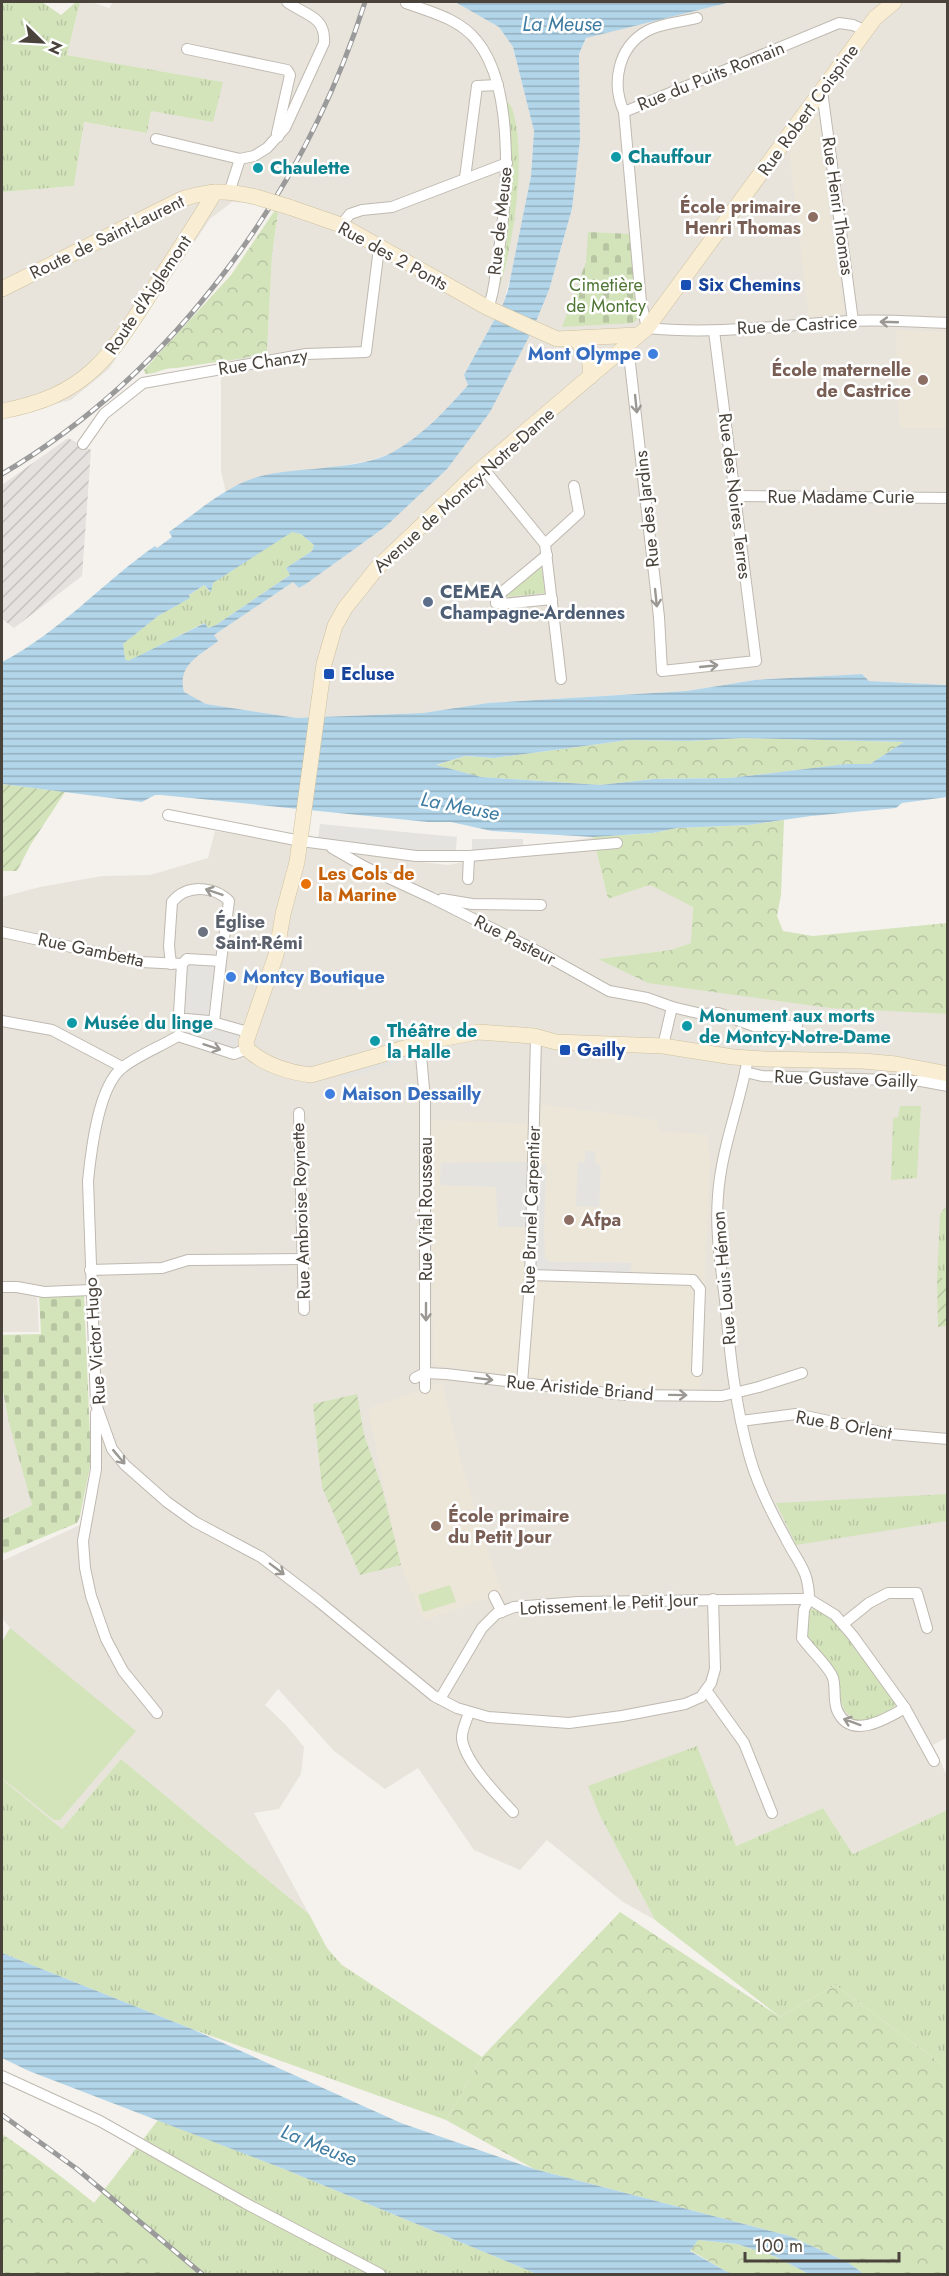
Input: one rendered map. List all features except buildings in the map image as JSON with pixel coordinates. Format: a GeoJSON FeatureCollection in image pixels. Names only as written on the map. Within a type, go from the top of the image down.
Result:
{"type":"FeatureCollection","features":[{"type":"Feature","properties":{"kind":"street"},"geometry":{"type":"LineString","coordinates":[[156,139],[240,159],[254,156],[278,137],[285,128],[324,43],[325,30],[320,21],[287,2]]}},
{"type":"Feature","properties":{"kind":"street","name":"Rue Robert Coispine"},"geometry":{"type":"LineString","coordinates":[[638,337],[875,18],[894,2]]}},
{"type":"Feature","properties":{"kind":"street","name":"Rue de Meuse"},"geometry":{"type":"LineString","coordinates":[[406,3],[450,19],[471,34],[485,50],[498,85],[507,164],[507,195],[490,309]]}},
{"type":"Feature","properties":{"kind":"street","name":"Rue du Puits Romain"},"geometry":{"type":"LineString","coordinates":[[697,18],[649,30],[629,45],[621,62],[618,76],[619,102],[624,112],[839,23],[853,25],[866,31]]}},
{"type":"Feature","properties":{"kind":"street"},"geometry":{"type":"LineString","coordinates":[[187,49],[288,70],[290,75],[278,137]]}},
{"type":"Feature","properties":{"kind":"street"},"geometry":{"type":"LineString","coordinates":[[465,178],[477,86],[498,85]]}},
{"type":"Feature","properties":{"kind":"street","name":"Rue Henri Thomas"},"geometry":{"type":"LineString","coordinates":[[822,91],[853,321]]}},
{"type":"Feature","properties":{"kind":"street","name":"Rue des Jardins"},"geometry":{"type":"LineString","coordinates":[[624,112],[641,302],[638,337],[663,671],[756,661]]}},
{"type":"Feature","properties":{"kind":"street"},"geometry":{"type":"LineString","coordinates":[[222,191],[240,159]]}},
{"type":"Feature","properties":{"kind":"street"},"geometry":{"type":"LineString","coordinates":[[341,225],[350,214],[362,210],[392,207],[507,164]]}},
{"type":"Feature","properties":{"kind":"street","name":"Rue des 2 Ponts"},"geometry":{"type":"LineString","coordinates":[[222,191],[256,197],[341,225],[490,309],[557,339],[638,337]]}},
{"type":"Feature","properties":{"kind":"street","name":"Route de Saint-Laurent"},"geometry":{"type":"LineString","coordinates":[[2,290],[182,199],[222,191]]}},
{"type":"Feature","properties":{"kind":"street","name":"Route d'Aiglemont"},"geometry":{"type":"LineString","coordinates":[[2,411],[39,402],[65,391],[97,367],[117,345],[222,191]]}},
{"type":"Feature","properties":{"kind":"street","name":"Rue Chanzy"},"geometry":{"type":"LineString","coordinates":[[83,444],[104,414],[143,383],[306,354],[366,352],[379,248]]}},
{"type":"Feature","properties":{"kind":"street","name":"Rue de Castrice"},"geometry":{"type":"LineString","coordinates":[[638,337],[676,331],[714,331],[853,321],[948,323]]}},
{"type":"Feature","properties":{"kind":"street","name":"Rue des Noires Terres"},"geometry":{"type":"LineString","coordinates":[[714,331],[756,661]]}},
{"type":"Feature","properties":{"kind":"street","name":"Avenue de Montcy-Notre-Dame"},"geometry":{"type":"LineString","coordinates":[[247,1041],[276,955],[283,914],[302,835],[321,677],[327,647],[335,626],[358,589],[393,552],[483,468],[638,337]]}},
{"type":"Feature","properties":{"kind":"street"},"geometry":{"type":"LineString","coordinates":[[575,339],[590,356],[591,377]]}},
{"type":"Feature","properties":{"kind":"street"},"geometry":{"type":"LineString","coordinates":[[483,468],[546,549],[561,679]]}},
{"type":"Feature","properties":{"kind":"street"},"geometry":{"type":"LineString","coordinates":[[552,599],[496,603],[496,598],[579,513],[574,486]]}},
{"type":"Feature","properties":{"kind":"street","name":"Rue Madame Curie"},"geometry":{"type":"LineString","coordinates":[[735,496],[948,498]]}},
{"type":"Feature","properties":{"kind":"street"},"geometry":{"type":"LineString","coordinates":[[168,815],[302,835],[327,845],[416,856],[469,856],[617,843]]}},
{"type":"Feature","properties":{"kind":"street","name":"Rue Pasteur"},"geometry":{"type":"LineString","coordinates":[[327,845],[364,867],[432,898],[541,953],[609,991],[647,998],[702,1014],[718,1013],[754,1026],[798,1026]]}},
{"type":"Feature","properties":{"kind":"street"},"geometry":{"type":"LineString","coordinates":[[468,879],[469,856]]}},
{"type":"Feature","properties":{"kind":"street"},"geometry":{"type":"LineString","coordinates":[[180,1024],[177,964],[169,946],[172,902],[177,896],[206,888],[221,893],[229,901],[213,1022]]}},
{"type":"Feature","properties":{"kind":"street"},"geometry":{"type":"LineString","coordinates":[[432,898],[472,904],[541,905]]}},
{"type":"Feature","properties":{"kind":"street","name":"Rue Gambetta"},"geometry":{"type":"LineString","coordinates":[[2,932],[141,962],[177,964],[187,959],[221,961]]}},
{"type":"Feature","properties":{"kind":"street"},"geometry":{"type":"LineString","coordinates":[[663,1046],[672,1007]]}},
{"type":"Feature","properties":{"kind":"street"},"geometry":{"type":"LineString","coordinates":[[186,1019],[213,1022],[247,1041],[234,1054],[178,1036],[176,1031],[186,1019]]}},
{"type":"Feature","properties":{"kind":"street"},"geometry":{"type":"LineString","coordinates":[[2,1021],[52,1030],[122,1067]]}},
{"type":"Feature","properties":{"kind":"street","name":"Rue Gustave Gailly"},"geometry":{"type":"LineString","coordinates":[[247,1041],[270,1065],[294,1073],[311,1075],[420,1044],[477,1032],[536,1037],[556,1042],[663,1046],[746,1065],[771,1076],[921,1081],[948,1086]]}},
{"type":"Feature","properties":{"kind":"street","name":"Rue Victor Hugo"},"geometry":{"type":"LineString","coordinates":[[178,1036],[122,1067],[113,1077],[107,1089],[91,1149],[88,1181],[96,1404],[112,1449],[125,1465],[167,1502],[195,1522],[261,1557],[440,1699]]}},
{"type":"Feature","properties":{"kind":"street","name":"Rue Brunel Carpentier"},"geometry":{"type":"LineString","coordinates":[[522,1383],[530,1275],[536,1037]]}},
{"type":"Feature","properties":{"kind":"street","name":"Rue Vital Rousseau"},"geometry":{"type":"LineString","coordinates":[[420,1044],[425,1100],[425,1388]]}},
{"type":"Feature","properties":{"kind":"street","name":"Rue Gustave Gailly"},"geometry":{"type":"LineString","coordinates":[[746,1065],[863,1061],[896,1064],[948,1074]]}},
{"type":"Feature","properties":{"kind":"street","name":"Rue Louis Hémon"},"geometry":{"type":"LineString","coordinates":[[746,1065],[725,1151],[718,1194],[719,1247],[735,1394],[751,1459],[767,1504],[806,1572],[809,1582],[809,1599]]}},
{"type":"Feature","properties":{"kind":"street","name":"Rue Ambroise Roynette"},"geometry":{"type":"LineString","coordinates":[[299,1113],[304,1310]]}},
{"type":"Feature","properties":{"kind":"street"},"geometry":{"type":"LineString","coordinates":[[90,1270],[162,1268],[188,1260],[304,1259]]}},
{"type":"Feature","properties":{"kind":"street"},"geometry":{"type":"LineString","coordinates":[[530,1275],[693,1280],[700,1289],[697,1371]]}},
{"type":"Feature","properties":{"kind":"street"},"geometry":{"type":"LineString","coordinates":[[2,1287],[44,1292],[91,1290]]}},
{"type":"Feature","properties":{"kind":"street","name":"Rue Aristide Briand"},"geometry":{"type":"LineString","coordinates":[[425,1374],[625,1395],[722,1396],[735,1394],[802,1372]]}},
{"type":"Feature","properties":{"kind":"street"},"geometry":{"type":"LineString","coordinates":[[415,1378],[425,1374]]}},
{"type":"Feature","properties":{"kind":"street"},"geometry":{"type":"LineString","coordinates":[[96,1404],[96,1469],[83,1541],[90,1596],[123,1671],[157,1713]]}},
{"type":"Feature","properties":{"kind":"street","name":"Rue B Orlent"},"geometry":{"type":"LineString","coordinates":[[741,1421],[796,1414],[890,1434],[948,1439]]}},
{"type":"Feature","properties":{"kind":"street"},"geometry":{"type":"LineString","coordinates":[[843,1624],[869,1603],[888,1593],[917,1593],[927,1628]]}},
{"type":"Feature","properties":{"kind":"street"},"geometry":{"type":"LineString","coordinates":[[494,1596],[502,1612]]}},
{"type":"Feature","properties":{"kind":"street","name":"Lotissement le Petit Jour"},"geometry":{"type":"LineString","coordinates":[[706,1690],[711,1683],[715,1669],[712,1599]]}},
{"type":"Feature","properties":{"kind":"street"},"geometry":{"type":"LineString","coordinates":[[905,1708],[882,1721],[867,1726],[854,1725],[842,1719],[836,1709],[833,1677],[802,1638],[804,1610],[809,1599],[825,1607],[843,1624],[905,1708],[934,1761]]}},
{"type":"Feature","properties":{"kind":"street","name":"Lotissement le Petit Jour"},"geometry":{"type":"LineString","coordinates":[[440,1699],[482,1628],[496,1614],[514,1607],[578,1602],[809,1599]]}},
{"type":"Feature","properties":{"kind":"street"},"geometry":{"type":"LineString","coordinates":[[440,1699],[469,1712],[488,1717],[570,1723],[685,1704],[701,1697],[706,1690],[744,1743],[771,1813]]}},
{"type":"Feature","properties":{"kind":"street"},"geometry":{"type":"LineString","coordinates":[[469,1712],[462,1738],[468,1756],[513,1812]]}},
{"type":"Feature","properties":{"kind":"street"},"geometry":{"type":"LineString","coordinates":[[2,2076],[100,2121],[245,2203],[380,2274]]}},
{"type":"Feature","properties":{"kind":"shaded area"},"geometry":{"type":"Polygon","coordinates":[[[80,2],[91,2],[109,8],[113,2],[455,2],[499,27],[513,47],[534,131],[531,176],[516,256],[503,304],[464,375],[468,385],[421,433],[393,453],[368,461],[330,468],[276,473],[244,482],[226,493],[221,471],[221,361],[267,352],[272,255],[278,214],[275,210],[253,203],[232,202],[210,219],[109,369],[71,400],[2,417],[2,192],[74,186],[84,122],[147,133],[151,111],[222,82],[67,55],[80,2]]]}},
{"type":"Feature","properties":{"kind":"shaded area"},"geometry":{"type":"Polygon","coordinates":[[[731,2],[947,2],[947,685],[869,681],[862,674],[755,680],[687,691],[488,703],[423,713],[297,718],[206,704],[184,693],[181,682],[183,671],[213,635],[293,582],[299,588],[306,584],[385,527],[532,331],[549,290],[572,209],[580,140],[579,54],[587,37],[731,2]]]}},
{"type":"Feature","properties":{"kind":"shaded area","name":"École primaire Henri Thomas"},"geometry":{"type":"Polygon","coordinates":[[[814,116],[819,117],[829,195],[827,197],[845,312],[842,315],[809,317],[789,150],[814,116]]]}},
{"type":"Feature","properties":{"kind":"shaded area","name":"École maternelle de Castrice"},"geometry":{"type":"Polygon","coordinates":[[[896,330],[947,332],[947,428],[899,428],[896,330]]]}},
{"type":"Feature","properties":{"kind":"shaded area"},"geometry":{"type":"Polygon","coordinates":[[[68,438],[91,450],[82,576],[14,628],[2,619],[2,485],[68,438]]]}},
{"type":"Feature","properties":{"kind":"shaded area"},"geometry":{"type":"Polygon","coordinates":[[[320,824],[457,837],[456,850],[416,853],[318,839],[320,824]]]}},
{"type":"Feature","properties":{"kind":"shaded area"},"geometry":{"type":"Polygon","coordinates":[[[215,831],[354,854],[448,865],[593,837],[608,899],[650,885],[693,906],[692,943],[671,950],[599,959],[898,1011],[947,1014],[948,1737],[933,1745],[947,1776],[947,1810],[853,1854],[823,1808],[736,1846],[600,1816],[655,1920],[623,1902],[547,1840],[520,1870],[474,1850],[418,1768],[385,1789],[334,1751],[278,1689],[265,1705],[304,1747],[301,1774],[279,1809],[254,1813],[309,1914],[121,1759],[62,1829],[2,1779],[2,1642],[10,1628],[2,1618],[2,1561],[82,1524],[94,1465],[88,1292],[37,1293],[39,1332],[2,1332],[2,897],[40,887],[102,876],[150,875],[208,858],[215,831]]]}},
{"type":"Feature","properties":{"kind":"shaded area"},"geometry":{"type":"Polygon","coordinates":[[[472,839],[523,839],[523,851],[472,855],[472,839]]]}},
{"type":"Feature","properties":{"kind":"shaded area"},"geometry":{"type":"Polygon","coordinates":[[[187,963],[218,965],[212,1017],[183,1014],[187,963]]]}},
{"type":"Feature","properties":{"kind":"shaded area"},"geometry":{"type":"Polygon","coordinates":[[[186,1022],[214,1026],[241,1035],[235,1050],[184,1032],[186,1022]]]}},
{"type":"Feature","properties":{"kind":"shaded area"},"geometry":{"type":"Polygon","coordinates":[[[402,1049],[410,1059],[344,1079],[332,1070],[402,1049]]]}},
{"type":"Feature","properties":{"kind":"shaded area","name":"Afpa"},"geometry":{"type":"Polygon","coordinates":[[[539,1104],[658,1120],[658,1132],[707,1134],[710,1160],[700,1389],[620,1389],[433,1365],[431,1120],[537,1124],[539,1104]]]}},
{"type":"Feature","properties":{"kind":"shaded area"},"geometry":{"type":"Polygon","coordinates":[[[585,1151],[595,1151],[595,1163],[601,1166],[599,1207],[576,1206],[578,1162],[585,1163],[585,1151]]]}},
{"type":"Feature","properties":{"kind":"shaded area"},"geometry":{"type":"Polygon","coordinates":[[[526,1162],[546,1165],[545,1259],[550,1262],[632,1263],[630,1274],[527,1275],[525,1227],[498,1227],[496,1187],[440,1185],[441,1163],[526,1162]]]}},
{"type":"Feature","properties":{"kind":"shaded area","name":"École primaire du Petit Jour"},"geometry":{"type":"Polygon","coordinates":[[[442,1382],[462,1465],[503,1593],[426,1620],[422,1618],[398,1558],[368,1409],[442,1382]]]}},
{"type":"Feature","properties":{"kind":"shaded area"},"geometry":{"type":"Polygon","coordinates":[[[2,1392],[32,1505],[2,1519],[2,1392]]]}},
{"type":"Feature","properties":{"kind":"green space"},"geometry":{"type":"Polygon","coordinates":[[[2,2],[42,2],[61,15],[76,2],[80,2],[67,55],[223,82],[213,122],[151,111],[147,133],[84,122],[74,186],[2,192],[2,2]]]}},
{"type":"Feature","properties":{"kind":"green space"},"geometry":{"type":"Polygon","coordinates":[[[500,94],[512,108],[519,151],[513,230],[496,298],[502,236],[500,94]]]}},
{"type":"Feature","properties":{"kind":"green space"},"geometry":{"type":"Polygon","coordinates":[[[275,210],[278,213],[272,255],[267,352],[244,358],[145,374],[144,370],[231,275],[275,210]]]}},
{"type":"Feature","properties":{"kind":"green space","name":"Cimetière de Montcy"},"geometry":{"type":"Polygon","coordinates":[[[588,232],[632,234],[638,319],[633,323],[562,327],[586,262],[588,232]]]}},
{"type":"Feature","properties":{"kind":"green space"},"geometry":{"type":"Polygon","coordinates":[[[292,531],[301,534],[314,545],[312,551],[286,568],[290,575],[216,625],[208,628],[204,623],[127,662],[122,644],[204,585],[210,592],[213,583],[292,531]]]}},
{"type":"Feature","properties":{"kind":"green space"},"geometry":{"type":"Polygon","coordinates":[[[541,565],[545,593],[505,597],[541,565]]]}},
{"type":"Feature","properties":{"kind":"green space"},"geometry":{"type":"Polygon","coordinates":[[[743,738],[905,742],[870,764],[730,778],[653,779],[600,785],[481,777],[434,766],[465,756],[494,758],[629,740],[689,741],[743,738]]]}},
{"type":"Feature","properties":{"kind":"green space"},"geometry":{"type":"Polygon","coordinates":[[[2,784],[65,792],[31,844],[17,871],[2,871],[2,784]]]}},
{"type":"Feature","properties":{"kind":"green space"},"geometry":{"type":"Polygon","coordinates":[[[784,820],[781,895],[777,916],[783,931],[813,936],[947,923],[947,1014],[830,1008],[648,983],[598,959],[671,950],[691,943],[693,907],[650,885],[608,899],[593,837],[653,833],[677,828],[749,825],[784,820]]]}},
{"type":"Feature","properties":{"kind":"green space"},"geometry":{"type":"Polygon","coordinates":[[[900,1106],[921,1106],[917,1178],[891,1180],[893,1118],[898,1117],[900,1106]]]}},
{"type":"Feature","properties":{"kind":"green space"},"geometry":{"type":"Polygon","coordinates":[[[947,1205],[947,1278],[937,1278],[940,1214],[947,1205]]]}},
{"type":"Feature","properties":{"kind":"green space"},"geometry":{"type":"Polygon","coordinates":[[[937,1278],[947,1278],[947,1326],[938,1327],[937,1278]]]}},
{"type":"Feature","properties":{"kind":"green space"},"geometry":{"type":"Polygon","coordinates":[[[84,1293],[91,1462],[80,1516],[77,1523],[5,1553],[2,1552],[2,1520],[32,1505],[9,1423],[2,1387],[2,1335],[41,1334],[39,1295],[84,1293]]]}},
{"type":"Feature","properties":{"kind":"green space"},"geometry":{"type":"Polygon","coordinates":[[[357,1394],[364,1434],[383,1491],[401,1565],[360,1575],[322,1487],[313,1404],[357,1394]]]}},
{"type":"Feature","properties":{"kind":"green space"},"geometry":{"type":"Polygon","coordinates":[[[947,1494],[947,1521],[796,1545],[776,1503],[947,1494]]]}},
{"type":"Feature","properties":{"kind":"green space"},"geometry":{"type":"Polygon","coordinates":[[[450,1585],[456,1602],[423,1612],[418,1595],[450,1585]]]}},
{"type":"Feature","properties":{"kind":"green space"},"geometry":{"type":"Polygon","coordinates":[[[813,1608],[831,1614],[896,1702],[894,1712],[867,1724],[849,1721],[850,1716],[844,1710],[842,1703],[837,1700],[836,1683],[808,1644],[805,1623],[808,1612],[813,1608]]]}},
{"type":"Feature","properties":{"kind":"green space"},"geometry":{"type":"Polygon","coordinates":[[[10,1628],[136,1731],[60,1820],[54,1820],[2,1778],[2,1642],[10,1628]]]}},
{"type":"Feature","properties":{"kind":"green space"},"geometry":{"type":"Polygon","coordinates":[[[697,1746],[736,1846],[823,1808],[853,1854],[947,1810],[947,2068],[835,1985],[780,2017],[655,1920],[600,1816],[588,1786],[697,1746]]]}},
{"type":"Feature","properties":{"kind":"green space"},"geometry":{"type":"Polygon","coordinates":[[[121,1759],[309,1914],[327,1948],[342,1965],[482,2057],[446,2120],[192,2029],[2,1953],[2,1779],[62,1829],[121,1759]]]}},
{"type":"Feature","properties":{"kind":"green space"},"geometry":{"type":"Polygon","coordinates":[[[620,1912],[780,2017],[835,1985],[947,2068],[947,2274],[864,2274],[849,2263],[790,2236],[534,2169],[446,2120],[482,2057],[620,1912]]]}},
{"type":"Feature","properties":{"kind":"green space"},"geometry":{"type":"Polygon","coordinates":[[[158,2120],[284,2169],[537,2274],[177,2274],[94,2203],[158,2120]]]}},
{"type":"Feature","properties":{"kind":"green space"},"geometry":{"type":"Polygon","coordinates":[[[2,2134],[70,2183],[177,2274],[2,2274],[2,2134]]]}},
{"type":"Feature","properties":{"kind":"green space"},"geometry":{"type":"Polygon","coordinates":[[[698,2240],[737,2244],[774,2256],[809,2274],[731,2274],[690,2250],[698,2240]]]}},
{"type":"Feature","properties":{"kind":"water","name":"La Meuse"},"geometry":{"type":"Polygon","coordinates":[[[455,2],[731,2],[586,38],[579,54],[580,140],[572,209],[549,290],[532,331],[490,412],[447,469],[385,527],[306,584],[299,588],[293,582],[214,635],[218,641],[191,662],[187,668],[183,683],[184,692],[206,704],[297,718],[423,713],[488,703],[687,691],[755,680],[862,674],[869,681],[947,685],[947,797],[902,803],[896,808],[811,816],[749,825],[677,828],[653,833],[593,837],[492,831],[451,822],[428,822],[161,795],[155,795],[142,802],[2,784],[2,662],[62,622],[136,560],[172,537],[169,532],[226,492],[256,477],[355,464],[386,455],[404,446],[424,430],[468,385],[464,375],[503,304],[508,290],[531,176],[534,131],[513,47],[499,27],[455,2]],[[292,532],[213,583],[211,592],[204,585],[189,595],[190,598],[158,616],[123,644],[125,659],[128,661],[205,623],[208,628],[216,625],[290,575],[286,568],[312,551],[314,545],[301,534],[292,532]],[[743,738],[689,741],[629,740],[494,758],[465,756],[436,765],[481,777],[600,785],[653,779],[730,778],[846,764],[870,764],[904,742],[743,738]]]}},
{"type":"Feature","properties":{"kind":"water","name":"La Meuse"},"geometry":{"type":"Polygon","coordinates":[[[2,1953],[192,2029],[401,2123],[534,2169],[790,2236],[849,2263],[864,2274],[809,2274],[774,2256],[737,2244],[698,2240],[690,2251],[731,2274],[537,2274],[284,2169],[29,2071],[2,2058],[2,1953]]]}},
{"type":"Feature","properties":{"kind":"railway"},"geometry":{"type":"LineString","coordinates":[[2,474],[65,432],[123,384],[177,330],[226,271],[269,208],[307,141],[339,72],[365,2]]}},
{"type":"Feature","properties":{"kind":"railway"},"geometry":{"type":"LineString","coordinates":[[2,2115],[77,2169],[202,2274]]}},
{"type":"Feature","properties":{"kind":"place","name":"Chauffour"},"geometry":{"type":"Point","coordinates":[616,157]}},
{"type":"Feature","properties":{"kind":"place","name":"Chaulette"},"geometry":{"type":"Point","coordinates":[258,168]}},
{"type":"Feature","properties":{"kind":"place","name":"École primaire Henri Thomas"},"geometry":{"type":"Point","coordinates":[813,217]}},
{"type":"Feature","properties":{"kind":"place","name":"Six Chemins"},"geometry":{"type":"Point","coordinates":[686,285]}},
{"type":"Feature","properties":{"kind":"place","name":"Mont Olympe"},"geometry":{"type":"Point","coordinates":[653,354]}},
{"type":"Feature","properties":{"kind":"place","name":"École maternelle de Castrice"},"geometry":{"type":"Point","coordinates":[923,380]}},
{"type":"Feature","properties":{"kind":"place","name":"CEMEA Champagne-Ardennes"},"geometry":{"type":"Point","coordinates":[428,602]}},
{"type":"Feature","properties":{"kind":"place","name":"Ecluse"},"geometry":{"type":"Point","coordinates":[329,674]}},
{"type":"Feature","properties":{"kind":"place","name":"Les Cols de la Marine"},"geometry":{"type":"Point","coordinates":[306,884]}},
{"type":"Feature","properties":{"kind":"place","name":"Église Saint-Rémi"},"geometry":{"type":"Point","coordinates":[203,932]}},
{"type":"Feature","properties":{"kind":"place","name":"Montcy Boutique"},"geometry":{"type":"Point","coordinates":[231,977]}},
{"type":"Feature","properties":{"kind":"place","name":"Musée du linge"},"geometry":{"type":"Point","coordinates":[72,1023]}},
{"type":"Feature","properties":{"kind":"place","name":"Monument aux morts de Montcy-Notre-Dame"},"geometry":{"type":"Point","coordinates":[687,1026]}},
{"type":"Feature","properties":{"kind":"place","name":"Théâtre de la Halle"},"geometry":{"type":"Point","coordinates":[375,1041]}},
{"type":"Feature","properties":{"kind":"place","name":"Gailly"},"geometry":{"type":"Point","coordinates":[565,1050]}},
{"type":"Feature","properties":{"kind":"place","name":"Maison Dessailly"},"geometry":{"type":"Point","coordinates":[330,1094]}},
{"type":"Feature","properties":{"kind":"place","name":"Afpa"},"geometry":{"type":"Point","coordinates":[569,1220]}},
{"type":"Feature","properties":{"kind":"place","name":"École primaire du Petit Jour"},"geometry":{"type":"Point","coordinates":[436,1526]}}]}
